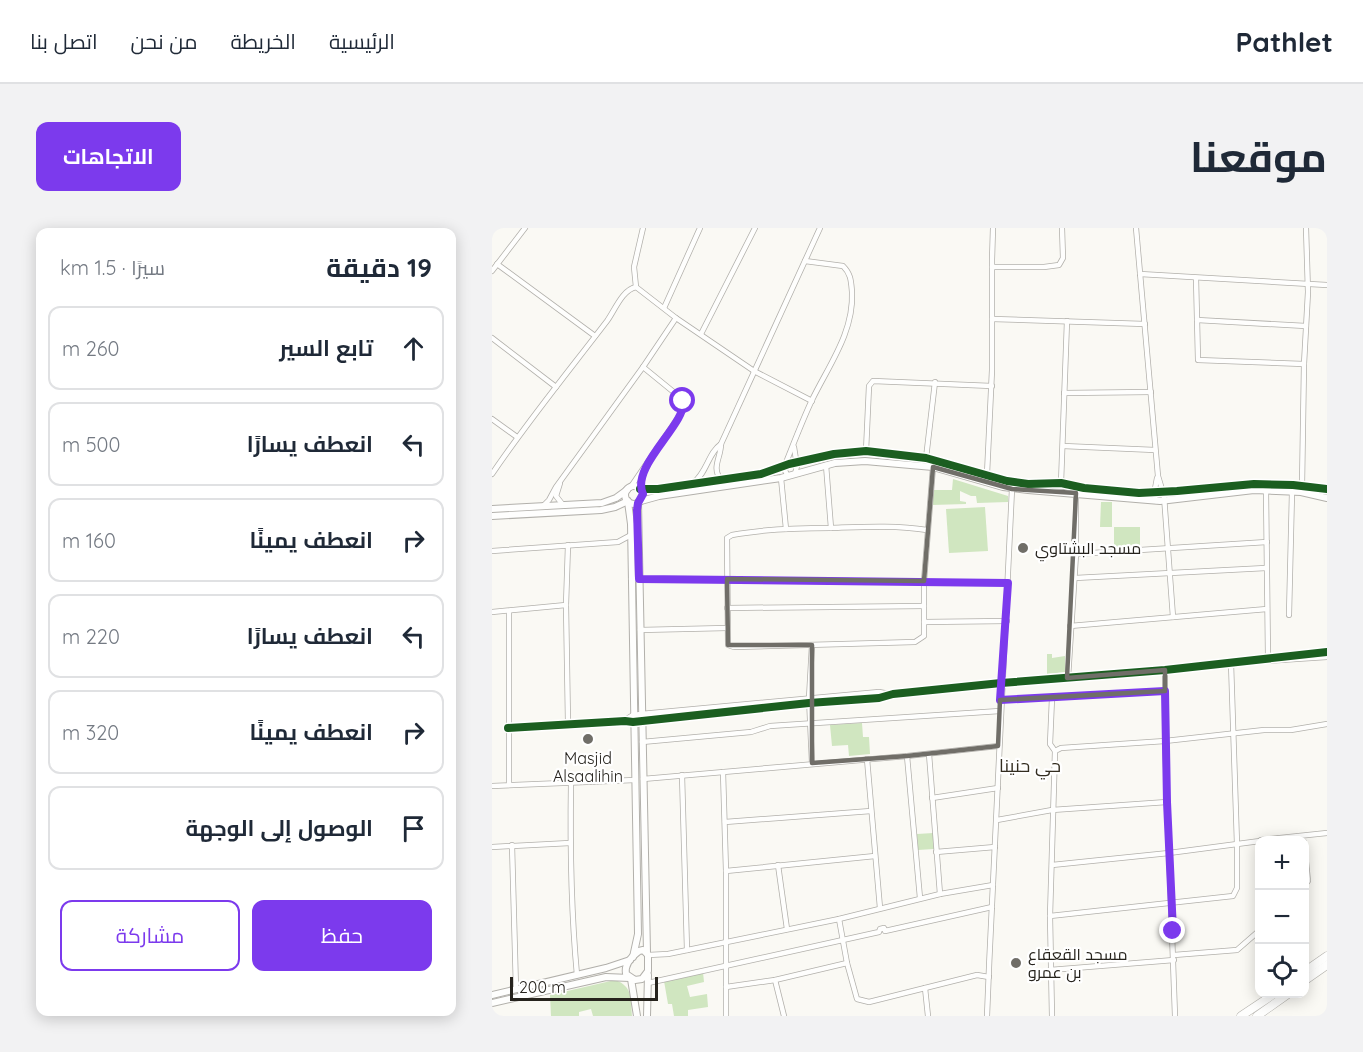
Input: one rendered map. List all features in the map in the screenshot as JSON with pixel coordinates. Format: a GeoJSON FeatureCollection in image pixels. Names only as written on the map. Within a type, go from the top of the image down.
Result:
{"type":"FeatureCollection","features":[{"type":"Feature","properties":{"kind":"main road"},"geometry":{"type":"LineString","coordinates":[[1309,969],[1327,957]]}},
{"type":"Feature","properties":{"kind":"main road"},"geometry":{"type":"LineString","coordinates":[[1309,978],[1327,965]]}},
{"type":"Feature","properties":{"kind":"main road"},"geometry":{"type":"LineString","coordinates":[[1241,1016],[1267,998]]}},
{"type":"Feature","properties":{"kind":"main road"},"geometry":{"type":"LineString","coordinates":[[1257,1016],[1281,998]]}},
{"type":"Feature","properties":{"kind":"street"},"geometry":{"type":"LineString","coordinates":[[492,271],[525,228]]}},
{"type":"Feature","properties":{"kind":"street"},"geometry":{"type":"LineString","coordinates":[[643,228],[634,267],[636,287],[676,318],[754,371],[812,401]]}},
{"type":"Feature","properties":{"kind":"street"},"geometry":{"type":"LineString","coordinates":[[664,308],[700,228]]}},
{"type":"Feature","properties":{"kind":"street"},"geometry":{"type":"LineString","coordinates":[[701,334],[755,228]]}},
{"type":"Feature","properties":{"kind":"street"},"geometry":{"type":"LineString","coordinates":[[722,480],[717,474],[716,466],[721,444],[820,228]]}},
{"type":"Feature","properties":{"kind":"street"},"geometry":{"type":"LineString","coordinates":[[987,474],[992,386],[993,228]]}},
{"type":"Feature","properties":{"kind":"street"},"geometry":{"type":"LineString","coordinates":[[992,267],[1059,265],[1063,258],[1062,228]]}},
{"type":"Feature","properties":{"kind":"street"},"geometry":{"type":"LineString","coordinates":[[1137,228],[1155,450],[1158,476],[1163,491],[1173,617]]}},
{"type":"Feature","properties":{"kind":"street"},"geometry":{"type":"LineString","coordinates":[[1300,228],[1306,228],[1308,284],[1302,486]]}},
{"type":"Feature","properties":{"kind":"street"},"geometry":{"type":"LineString","coordinates":[[792,476],[785,472],[785,466],[812,401],[836,356],[851,318],[851,276],[843,266],[805,261]]}},
{"type":"Feature","properties":{"kind":"street"},"geometry":{"type":"LineString","coordinates":[[497,264],[595,336]]}},
{"type":"Feature","properties":{"kind":"street"},"geometry":{"type":"LineString","coordinates":[[1140,274],[1327,285]]}},
{"type":"Feature","properties":{"kind":"street"},"geometry":{"type":"LineString","coordinates":[[1196,278],[1198,360],[1304,364]]}},
{"type":"Feature","properties":{"kind":"street"},"geometry":{"type":"LineString","coordinates":[[492,474],[517,437],[627,291],[636,287]]}},
{"type":"Feature","properties":{"kind":"street"},"geometry":{"type":"LineString","coordinates":[[542,506],[676,318]]}},
{"type":"Feature","properties":{"kind":"street"},"geometry":{"type":"LineString","coordinates":[[992,319],[1145,324]]}},
{"type":"Feature","properties":{"kind":"street"},"geometry":{"type":"LineString","coordinates":[[1197,320],[1306,326]]}},
{"type":"Feature","properties":{"kind":"street"},"geometry":{"type":"LineString","coordinates":[[1061,492],[1056,488],[1062,483],[1067,321]]}},
{"type":"Feature","properties":{"kind":"street"},"geometry":{"type":"LineString","coordinates":[[492,338],[556,387]]}},
{"type":"Feature","properties":{"kind":"street"},"geometry":{"type":"LineString","coordinates":[[492,551],[618,542],[634,534],[639,502],[643,494],[640,489],[641,478],[654,453],[682,412],[684,405],[679,396],[643,367]]}},
{"type":"Feature","properties":{"kind":"street"},"geometry":{"type":"LineString","coordinates":[[866,451],[868,388],[871,382],[935,382],[992,386]]}},
{"type":"Feature","properties":{"kind":"street"},"geometry":{"type":"LineString","coordinates":[[926,458],[935,382]]}},
{"type":"Feature","properties":{"kind":"street"},"geometry":{"type":"LineString","coordinates":[[1064,393],[1150,392]]}},
{"type":"Feature","properties":{"kind":"street"},"geometry":{"type":"LineString","coordinates":[[492,419],[517,437]]}},
{"type":"Feature","properties":{"kind":"street"},"geometry":{"type":"LineString","coordinates":[[693,483],[700,477],[714,450],[721,444]]}},
{"type":"Feature","properties":{"kind":"street"},"geometry":{"type":"LineString","coordinates":[[792,476],[797,463],[794,444]]}},
{"type":"Feature","properties":{"kind":"street"},"geometry":{"type":"LineString","coordinates":[[1063,446],[1155,450]]}},
{"type":"Feature","properties":{"kind":"street"},"geometry":{"type":"LineString","coordinates":[[492,509],[602,502],[615,498],[629,489],[658,489],[767,473],[785,466],[844,452],[866,451],[926,458],[1021,483],[1044,485],[1062,483],[1126,492],[1254,484],[1327,489]]}},
{"type":"Feature","properties":{"kind":"street"},"geometry":{"type":"LineString","coordinates":[[632,958],[638,934],[633,719],[635,549],[626,495],[654,453]]}},
{"type":"Feature","properties":{"kind":"street"},"geometry":{"type":"LineString","coordinates":[[492,516],[601,510],[628,501],[639,502],[658,496],[781,478],[826,465],[865,460],[933,467],[1012,489],[1156,501],[1266,490],[1327,498]]}},
{"type":"Feature","properties":{"kind":"street"},"geometry":{"type":"LineString","coordinates":[[826,465],[831,528]]}},
{"type":"Feature","properties":{"kind":"street"},"geometry":{"type":"LineString","coordinates":[[927,530],[906,527],[786,529],[738,534],[728,538],[728,645],[730,647],[915,642],[923,637],[927,530],[933,467]]}},
{"type":"Feature","properties":{"kind":"street"},"geometry":{"type":"LineString","coordinates":[[1156,501],[1154,491],[1158,476]]}},
{"type":"Feature","properties":{"kind":"street"},"geometry":{"type":"LineString","coordinates":[[781,478],[786,529]]}},
{"type":"Feature","properties":{"kind":"street"},"geometry":{"type":"LineString","coordinates":[[560,483],[556,496],[562,505]]}},
{"type":"Feature","properties":{"kind":"street"},"geometry":{"type":"LineString","coordinates":[[987,1016],[996,847],[1000,700],[1012,489]]}},
{"type":"Feature","properties":{"kind":"street"},"geometry":{"type":"LineString","coordinates":[[1265,658],[1266,490]]}},
{"type":"Feature","properties":{"kind":"street"},"geometry":{"type":"LineString","coordinates":[[1289,615],[1293,492]]}},
{"type":"Feature","properties":{"kind":"street"},"geometry":{"type":"LineString","coordinates":[[1068,678],[1075,578],[1076,493]]}},
{"type":"Feature","properties":{"kind":"street"},"geometry":{"type":"LineString","coordinates":[[618,542],[635,549]]}},
{"type":"Feature","properties":{"kind":"street"},"geometry":{"type":"LineString","coordinates":[[1076,554],[1267,542]]}},
{"type":"Feature","properties":{"kind":"street"},"geometry":{"type":"LineString","coordinates":[[568,545],[566,605],[568,723]]}},
{"type":"Feature","properties":{"kind":"street"},"geometry":{"type":"LineString","coordinates":[[1075,578],[1266,568]]}},
{"type":"Feature","properties":{"kind":"street"},"geometry":{"type":"LineString","coordinates":[[635,579],[1008,583]]}},
{"type":"Feature","properties":{"kind":"street"},"geometry":{"type":"LineString","coordinates":[[635,579],[640,630],[648,968],[647,1016]]}},
{"type":"Feature","properties":{"kind":"street"},"geometry":{"type":"LineString","coordinates":[[492,612],[566,605]]}},
{"type":"Feature","properties":{"kind":"street"},"geometry":{"type":"LineString","coordinates":[[727,609],[924,606]]}},
{"type":"Feature","properties":{"kind":"street"},"geometry":{"type":"LineString","coordinates":[[1070,626],[1267,609]]}},
{"type":"Feature","properties":{"kind":"street"},"geometry":{"type":"LineString","coordinates":[[509,612],[509,785]]}},
{"type":"Feature","properties":{"kind":"street"},"geometry":{"type":"LineString","coordinates":[[924,622],[1006,621]]}},
{"type":"Feature","properties":{"kind":"street"},"geometry":{"type":"LineString","coordinates":[[640,630],[727,628]]}},
{"type":"Feature","properties":{"kind":"street"},"geometry":{"type":"LineString","coordinates":[[812,645],[809,700],[812,763]]}},
{"type":"Feature","properties":{"kind":"street"},"geometry":{"type":"LineString","coordinates":[[508,728],[625,721],[809,700],[879,698],[893,694],[1165,670],[1327,652]]}},
{"type":"Feature","properties":{"kind":"street"},"geometry":{"type":"LineString","coordinates":[[1265,658],[1268,661],[1327,657]]}},
{"type":"Feature","properties":{"kind":"street"},"geometry":{"type":"LineString","coordinates":[[1050,916],[1235,894],[1237,844],[1231,663]]}},
{"type":"Feature","properties":{"kind":"street"},"geometry":{"type":"LineString","coordinates":[[1165,670],[1165,741],[1174,957],[1174,1016]]}},
{"type":"Feature","properties":{"kind":"street"},"geometry":{"type":"LineString","coordinates":[[1000,700],[1165,691]]}},
{"type":"Feature","properties":{"kind":"street"},"geometry":{"type":"LineString","coordinates":[[1052,698],[1050,744],[1055,752],[1050,916],[1052,1016]]}},
{"type":"Feature","properties":{"kind":"street"},"geometry":{"type":"LineString","coordinates":[[642,742],[751,732],[770,726],[1000,711]]}},
{"type":"Feature","properties":{"kind":"street"},"geometry":{"type":"LineString","coordinates":[[1055,752],[1061,748],[1291,730],[1327,724]]}},
{"type":"Feature","properties":{"kind":"street"},"geometry":{"type":"LineString","coordinates":[[643,779],[998,746]]}},
{"type":"Feature","properties":{"kind":"street"},"geometry":{"type":"LineString","coordinates":[[929,754],[940,894]]}},
{"type":"Feature","properties":{"kind":"street"},"geometry":{"type":"LineString","coordinates":[[907,756],[920,898]]}},
{"type":"Feature","properties":{"kind":"street"},"geometry":{"type":"LineString","coordinates":[[867,759],[880,908]]}},
{"type":"Feature","properties":{"kind":"street"},"geometry":{"type":"LineString","coordinates":[[723,772],[726,1016]]}},
{"type":"Feature","properties":{"kind":"street"},"geometry":{"type":"LineString","coordinates":[[682,775],[687,950]]}},
{"type":"Feature","properties":{"kind":"street"},"geometry":{"type":"LineString","coordinates":[[492,786],[635,780]]}},
{"type":"Feature","properties":{"kind":"street"},"geometry":{"type":"LineString","coordinates":[[571,783],[570,843],[577,975]]}},
{"type":"Feature","properties":{"kind":"street"},"geometry":{"type":"LineString","coordinates":[[932,798],[998,789]]}},
{"type":"Feature","properties":{"kind":"street"},"geometry":{"type":"LineString","coordinates":[[997,820],[1052,810],[1167,802]]}},
{"type":"Feature","properties":{"kind":"street"},"geometry":{"type":"LineString","coordinates":[[725,822],[871,811]]}},
{"type":"Feature","properties":{"kind":"street"},"geometry":{"type":"LineString","coordinates":[[1309,838],[1327,833]]}},
{"type":"Feature","properties":{"kind":"street"},"geometry":{"type":"LineString","coordinates":[[1052,865],[1255,842]]}},
{"type":"Feature","properties":{"kind":"street"},"geometry":{"type":"LineString","coordinates":[[492,847],[570,843]]}},
{"type":"Feature","properties":{"kind":"street"},"geometry":{"type":"LineString","coordinates":[[512,845],[516,989]]}},
{"type":"Feature","properties":{"kind":"street"},"geometry":{"type":"LineString","coordinates":[[936,852],[996,847]]}},
{"type":"Feature","properties":{"kind":"street"},"geometry":{"type":"LineString","coordinates":[[726,872],[875,856]]}},
{"type":"Feature","properties":{"kind":"street"},"geometry":{"type":"LineString","coordinates":[[778,865],[788,929]]}},
{"type":"Feature","properties":{"kind":"street"},"geometry":{"type":"LineString","coordinates":[[637,1016],[626,968],[639,951],[660,955],[687,950],[839,919],[920,898],[993,885]]}},
{"type":"Feature","properties":{"kind":"street"},"geometry":{"type":"LineString","coordinates":[[648,983],[843,941],[879,932],[884,928],[885,931],[992,907]]}},
{"type":"Feature","properties":{"kind":"street"},"geometry":{"type":"LineString","coordinates":[[839,919],[848,963],[860,1000],[869,1002],[977,975],[989,977]]}},
{"type":"Feature","properties":{"kind":"street"},"geometry":{"type":"LineString","coordinates":[[1050,970],[1238,950],[1255,935]]}},
{"type":"Feature","properties":{"kind":"street"},"geometry":{"type":"LineString","coordinates":[[492,1003],[611,977],[642,980],[648,968],[660,955]]}},
{"type":"Feature","properties":{"kind":"street"},"geometry":{"type":"LineString","coordinates":[[492,994],[577,975],[632,958]]}},
{"type":"Feature","properties":{"kind":"street"},"geometry":{"type":"LineString","coordinates":[[726,987],[775,980],[848,963]]}},
{"type":"Feature","properties":{"kind":"street"},"geometry":{"type":"LineString","coordinates":[[775,980],[784,1016]]}},
{"type":"Feature","properties":{"kind":"street"},"geometry":{"type":"LineString","coordinates":[[925,988],[928,1016]]}},
{"type":"Feature","properties":{"kind":"highlighted area"},"geometry":{"type":"Polygon","coordinates":[[[933,467],[1012,489],[1076,493],[1067,678],[1165,670],[1165,691],[1000,700],[998,746],[812,763],[812,645],[728,645],[727,579],[924,581],[933,467]]]}},
{"type":"Feature","properties":{"kind":"green space"},"geometry":{"type":"Polygon","coordinates":[[[953,479],[1008,496],[1008,502],[977,503],[976,496],[960,491],[960,501],[966,504],[932,505],[933,490],[952,490],[953,479]]]}},
{"type":"Feature","properties":{"kind":"green space"},"geometry":{"type":"Polygon","coordinates":[[[1101,502],[1112,502],[1112,527],[1100,527],[1101,502]]]}},
{"type":"Feature","properties":{"kind":"green space"},"geometry":{"type":"Polygon","coordinates":[[[985,507],[988,551],[949,553],[946,509],[985,507]]]}},
{"type":"Feature","properties":{"kind":"green space"},"geometry":{"type":"Polygon","coordinates":[[[1114,527],[1140,527],[1140,549],[1114,549],[1114,527]]]}},
{"type":"Feature","properties":{"kind":"green space"},"geometry":{"type":"Polygon","coordinates":[[[1047,654],[1052,654],[1052,658],[1065,656],[1065,672],[1047,674],[1047,654]]]}},
{"type":"Feature","properties":{"kind":"green space"},"geometry":{"type":"Polygon","coordinates":[[[862,723],[863,737],[869,737],[870,754],[849,756],[848,745],[832,746],[830,725],[862,723]]]}},
{"type":"Feature","properties":{"kind":"green space"},"geometry":{"type":"Polygon","coordinates":[[[933,833],[934,849],[918,850],[917,834],[933,833]]]}},
{"type":"Feature","properties":{"kind":"green space"},"geometry":{"type":"Polygon","coordinates":[[[703,972],[704,982],[687,986],[690,997],[707,994],[708,1007],[688,1010],[688,1016],[674,1016],[672,1004],[668,1004],[664,981],[703,972]]]}},
{"type":"Feature","properties":{"kind":"green space"},"geometry":{"type":"Polygon","coordinates":[[[615,980],[625,986],[630,994],[632,1016],[593,1016],[591,1009],[579,1012],[579,1016],[551,1016],[550,995],[615,980]]]}},
{"type":"Feature","properties":{"kind":"cycle path"},"geometry":{"type":"LineString","coordinates":[[640,489],[658,489],[761,474],[789,464],[834,454],[866,451],[926,458],[1007,481],[1028,484],[1061,483],[1084,488],[1139,493],[1254,484],[1327,489]]}},
{"type":"Feature","properties":{"kind":"cycle path"},"geometry":{"type":"LineString","coordinates":[[508,728],[633,722],[809,703],[879,698],[893,694],[1001,683],[1165,670],[1327,652]]}},
{"type":"Feature","properties":{"kind":"place","name":"مسجد البشتاوي"},"geometry":{"type":"Point","coordinates":[1023,548]}},
{"type":"Feature","properties":{"kind":"place","name":"Masjid Alsaalihin"},"geometry":{"type":"Point","coordinates":[588,739]}},
{"type":"Feature","properties":{"kind":"place","name":"مسجد القعقاع بن عمرو"},"geometry":{"type":"Point","coordinates":[1016,963]}},
{"type":"Feature","properties":{"kind":"district","name":"حي حنينا"},"geometry":{"type":"Point","coordinates":[1030,766]}},
{"type":"Feature","properties":{"kind":"route"},"geometry":{"type":"LineString","coordinates":[[683,401],[684,409],[654,453],[640,481],[639,488],[643,494],[638,503],[637,516],[639,579],[1008,583],[1000,700],[1165,691],[1173,931]]}}]}
